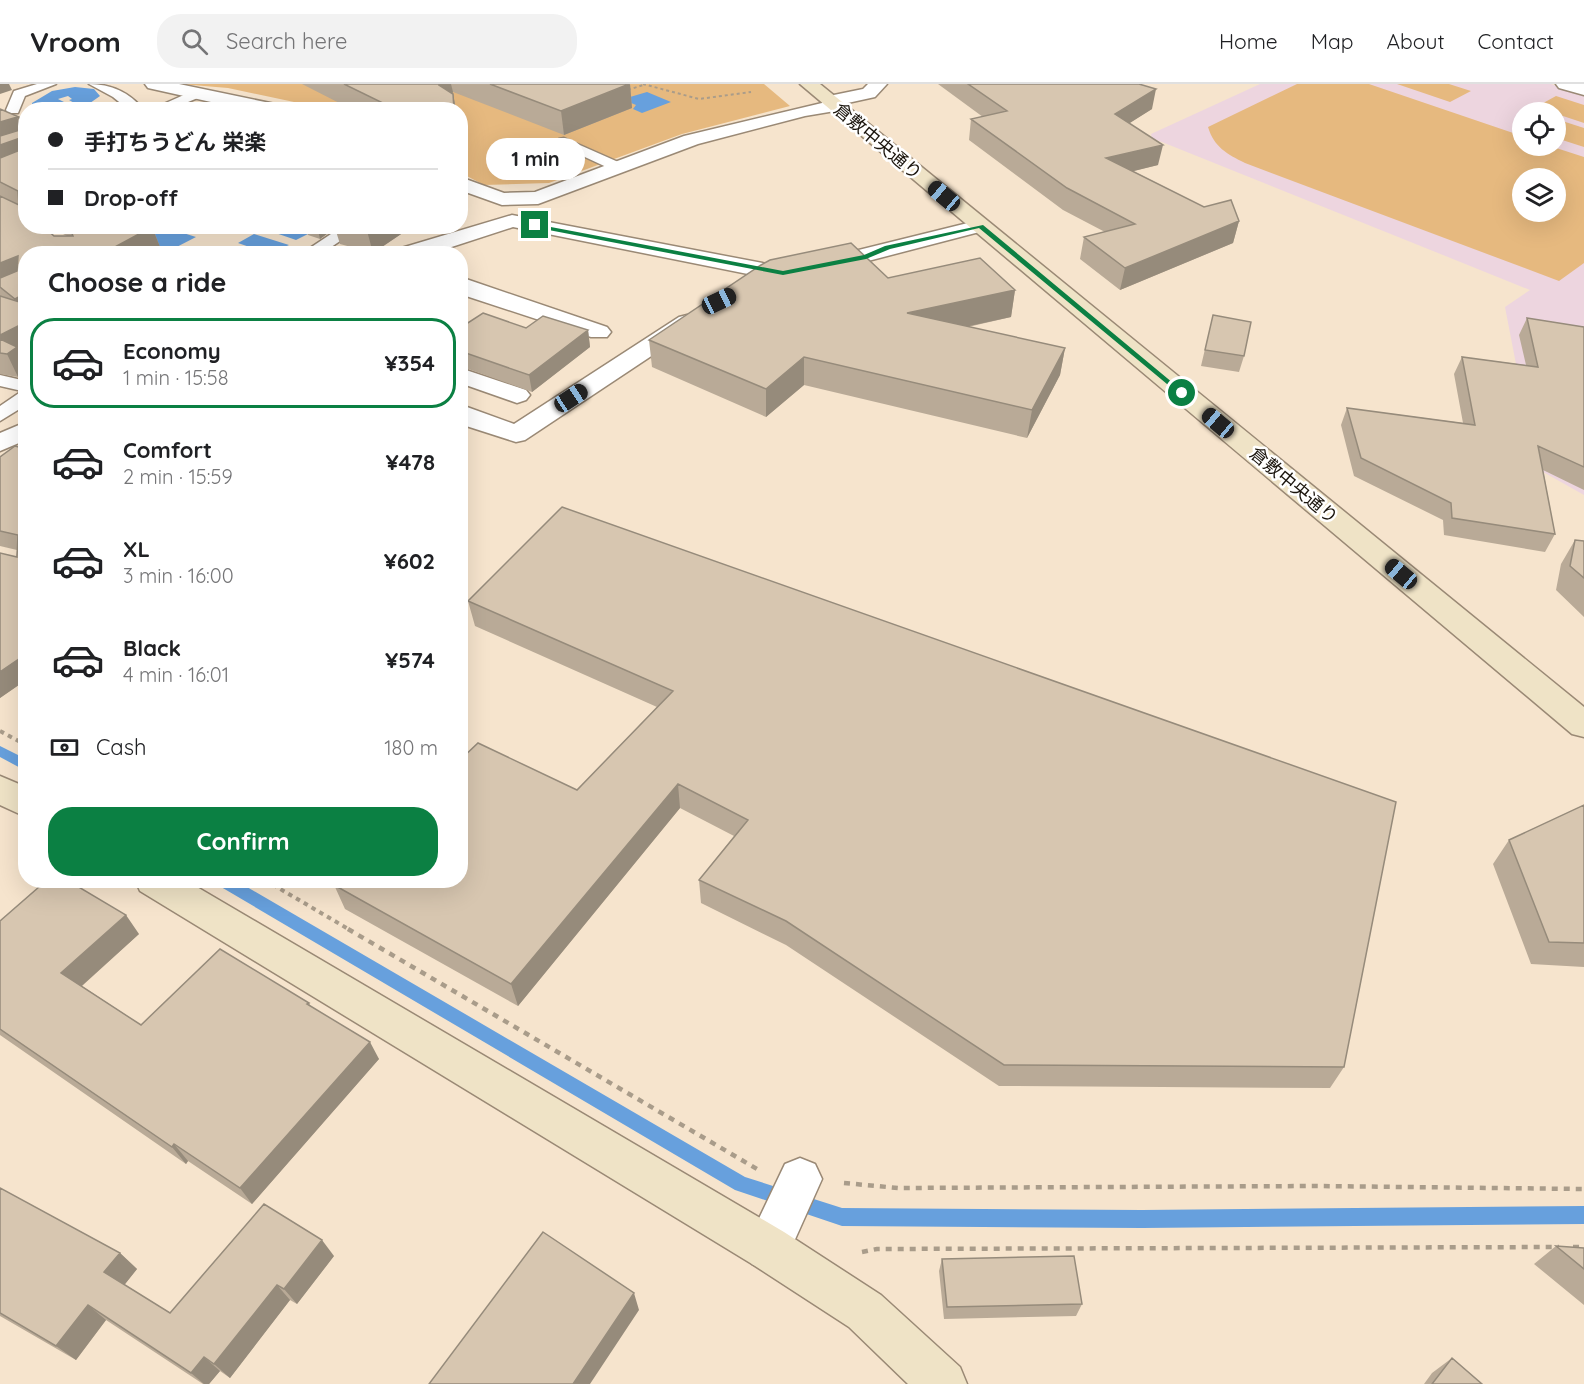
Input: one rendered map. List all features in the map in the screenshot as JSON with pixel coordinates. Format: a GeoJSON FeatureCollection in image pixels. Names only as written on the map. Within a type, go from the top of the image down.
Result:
{"type":"FeatureCollection","features":[{"type":"Feature","properties":{"kind":"street"},"geometry":{"type":"LineString","coordinates":[[154,84],[235,102]]}},
{"type":"Feature","properties":{"kind":"street","name":"倉敷中央通り"},"geometry":{"type":"LineString","coordinates":[[809,84],[1584,725]]}},
{"type":"Feature","properties":{"kind":"street"},"geometry":{"type":"LineString","coordinates":[[468,186],[502,199],[538,198],[691,140],[869,93],[878,84]]}},
{"type":"Feature","properties":{"kind":"street"},"geometry":{"type":"LineString","coordinates":[[1565,84],[1584,90]]}},
{"type":"Feature","properties":{"kind":"street"},"geometry":{"type":"LineString","coordinates":[[432,246],[512,221],[538,198]]}},
{"type":"Feature","properties":{"kind":"street"},"geometry":{"type":"LineString","coordinates":[[512,221],[783,273]]}},
{"type":"Feature","properties":{"kind":"street"},"geometry":{"type":"LineString","coordinates":[[745,288],[783,273],[866,257],[888,247],[980,226]]}},
{"type":"Feature","properties":{"kind":"street"},"geometry":{"type":"LineString","coordinates":[[468,287],[599,332]]}},
{"type":"Feature","properties":{"kind":"street"},"geometry":{"type":"LineString","coordinates":[[468,416],[516,434],[709,307]]}},
{"type":"Feature","properties":{"kind":"street"},"geometry":{"type":"LineString","coordinates":[[468,378],[518,395]]}},
{"type":"Feature","properties":{"kind":"street"},"geometry":{"type":"LineString","coordinates":[[0,443],[18,434]]}},
{"type":"Feature","properties":{"kind":"street"},"geometry":{"type":"LineString","coordinates":[[0,789],[18,799]]}},
{"type":"Feature","properties":{"kind":"street"},"geometry":{"type":"LineString","coordinates":[[168,888],[787,1221],[865,1311],[943,1384]]}},
{"type":"Feature","properties":{"kind":"lane"},"geometry":{"type":"LineString","coordinates":[[7,107],[20,94],[50,84]]}},
{"type":"Feature","properties":{"kind":"lane"},"geometry":{"type":"LineString","coordinates":[[95,84],[118,94],[128,102]]}},
{"type":"Feature","properties":{"kind":"lane"},"geometry":{"type":"LineString","coordinates":[[176,102],[195,94]]}},
{"type":"Feature","properties":{"kind":"lane"},"geometry":{"type":"LineString","coordinates":[[564,142],[620,168]]}},
{"type":"Feature","properties":{"kind":"lane"},"geometry":{"type":"LineString","coordinates":[[322,246],[342,234]]}},
{"type":"Feature","properties":{"kind":"lane"},"geometry":{"type":"LineString","coordinates":[[0,380],[18,385]]}},
{"type":"Feature","properties":{"kind":"lane"},"geometry":{"type":"LineString","coordinates":[[0,415],[18,402]]}},
{"type":"Feature","properties":{"kind":"path"},"geometry":{"type":"LineString","coordinates":[[617,89],[629,90],[643,84],[699,99],[756,91]]}},
{"type":"Feature","properties":{"kind":"path"},"geometry":{"type":"LineString","coordinates":[[0,731],[18,741]]}},
{"type":"Feature","properties":{"kind":"path"},"geometry":{"type":"LineString","coordinates":[[279,888],[751,1167],[787,1221],[877,1250],[1584,1247]]}},
{"type":"Feature","properties":{"kind":"path"},"geometry":{"type":"LineString","coordinates":[[787,1221],[898,1188],[1316,1186],[1584,1189]]}},
{"type":"Feature","properties":{"kind":"shaded area"},"geometry":{"type":"Polygon","coordinates":[[[180,84],[764,84],[790,106],[682,134],[549,183],[484,185],[468,177],[468,102],[294,102],[228,88],[180,84]]]}},
{"type":"Feature","properties":{"kind":"shaded area"},"geometry":{"type":"Polygon","coordinates":[[[1260,84],[1551,84],[1584,95],[1584,495],[1536,468],[1505,307],[1530,290],[1152,138],[1151,134],[1260,84]]]}},
{"type":"Feature","properties":{"kind":"shaded area"},"geometry":{"type":"Polygon","coordinates":[[[1297,84],[1369,84],[1512,133],[1512,156],[1566,156],[1566,151],[1584,157],[1584,263],[1559,281],[1245,163],[1222,149],[1208,127],[1297,84]]]}},
{"type":"Feature","properties":{"kind":"shaded area"},"geometry":{"type":"Polygon","coordinates":[[[1397,84],[1449,84],[1471,91],[1450,102],[1397,84]]]}},
{"type":"Feature","properties":{"kind":"shaded area"},"geometry":{"type":"Polygon","coordinates":[[[1556,96],[1584,105],[1584,123],[1566,117],[1566,102],[1545,102],[1556,96]]]}},
{"type":"Feature","properties":{"kind":"shaded area"},"geometry":{"type":"Polygon","coordinates":[[[1566,122],[1584,128],[1584,147],[1566,141],[1566,122]]]}},
{"type":"Feature","properties":{"kind":"water"},"geometry":{"type":"Polygon","coordinates":[[[586,84],[630,97],[647,92],[671,102],[642,113],[633,109],[636,105],[586,84]]]}},
{"type":"Feature","properties":{"kind":"water"},"geometry":{"type":"Polygon","coordinates":[[[75,87],[94,89],[100,96],[92,102],[72,102],[68,96],[58,99],[64,102],[34,102],[52,91],[75,87]]]}},
{"type":"Feature","properties":{"kind":"water"},"geometry":{"type":"Polygon","coordinates":[[[135,234],[186,234],[196,237],[179,246],[138,246],[135,234]]]}},
{"type":"Feature","properties":{"kind":"water"},"geometry":{"type":"Polygon","coordinates":[[[254,234],[289,245],[247,246],[238,243],[254,234]]]}},
{"type":"Feature","properties":{"kind":"water"},"geometry":{"type":"Polygon","coordinates":[[[279,234],[308,234],[296,240],[279,234]]]}},
{"type":"Feature","properties":{"kind":"building"},"geometry":{"type":"Polygon","coordinates":[[[344,84],[440,84],[453,94],[454,102],[381,102],[344,84]]]}},
{"type":"Feature","properties":{"kind":"building"},"geometry":{"type":"Polygon","coordinates":[[[490,84],[629,84],[561,111],[490,84]]]}},
{"type":"Feature","properties":{"kind":"building"},"geometry":{"type":"Polygon","coordinates":[[[968,84],[1139,84],[1156,89],[1115,114],[1163,145],[1106,158],[1204,207],[1231,200],[1239,221],[1125,268],[1084,237],[1135,224],[1067,188],[971,119],[1007,111],[968,84]]]}},
{"type":"Feature","properties":{"kind":"building"},"geometry":{"type":"Polygon","coordinates":[[[0,109],[18,117],[18,118],[0,122],[0,109]]]}},
{"type":"Feature","properties":{"kind":"building"},"geometry":{"type":"Polygon","coordinates":[[[18,131],[18,139],[0,145],[0,136],[18,131]]]}},
{"type":"Feature","properties":{"kind":"building"},"geometry":{"type":"Polygon","coordinates":[[[18,151],[18,191],[0,182],[0,158],[18,151]]]}},
{"type":"Feature","properties":{"kind":"building"},"geometry":{"type":"Polygon","coordinates":[[[0,196],[18,205],[18,234],[73,236],[72,234],[139,234],[117,246],[18,246],[18,256],[0,263],[0,196]]]}},
{"type":"Feature","properties":{"kind":"building"},"geometry":{"type":"Polygon","coordinates":[[[851,243],[888,278],[980,258],[1015,290],[907,313],[1065,348],[1032,410],[804,357],[766,389],[649,340],[770,260],[851,243]]]}},
{"type":"Feature","properties":{"kind":"building"},"geometry":{"type":"Polygon","coordinates":[[[18,256],[18,297],[15,299],[0,287],[0,278],[17,271],[18,256]]]}},
{"type":"Feature","properties":{"kind":"building"},"geometry":{"type":"Polygon","coordinates":[[[0,296],[18,302],[18,326],[0,335],[0,296]]]}},
{"type":"Feature","properties":{"kind":"building"},"geometry":{"type":"Polygon","coordinates":[[[483,313],[526,328],[543,316],[588,330],[529,375],[468,354],[468,323],[483,313]]]}},
{"type":"Feature","properties":{"kind":"building"},"geometry":{"type":"Polygon","coordinates":[[[1213,315],[1251,322],[1244,356],[1205,350],[1213,315]]]}},
{"type":"Feature","properties":{"kind":"building"},"geometry":{"type":"Polygon","coordinates":[[[1527,318],[1584,327],[1584,467],[1538,446],[1555,534],[1452,518],[1451,503],[1361,458],[1347,408],[1475,425],[1462,357],[1538,367],[1527,318]]]}},
{"type":"Feature","properties":{"kind":"building"},"geometry":{"type":"Polygon","coordinates":[[[0,339],[17,347],[7,354],[0,353],[0,339]]]}},
{"type":"Feature","properties":{"kind":"building"},"geometry":{"type":"Polygon","coordinates":[[[15,446],[18,447],[18,535],[0,531],[0,457],[15,446]]]}},
{"type":"Feature","properties":{"kind":"building"},"geometry":{"type":"Polygon","coordinates":[[[562,507],[1396,802],[1344,1067],[1004,1065],[786,921],[699,880],[748,820],[678,784],[511,984],[339,888],[468,888],[468,752],[478,743],[577,790],[673,691],[468,601],[562,507]]]}},
{"type":"Feature","properties":{"kind":"building"},"geometry":{"type":"Polygon","coordinates":[[[18,535],[18,660],[0,672],[0,553],[17,557],[18,535]]]}},
{"type":"Feature","properties":{"kind":"building"},"geometry":{"type":"Polygon","coordinates":[[[1575,540],[1584,541],[1584,578],[1570,566],[1575,540]]]}},
{"type":"Feature","properties":{"kind":"building"},"geometry":{"type":"Polygon","coordinates":[[[1584,805],[1584,943],[1549,942],[1509,840],[1584,805]]]}},
{"type":"Feature","properties":{"kind":"building"},"geometry":{"type":"Polygon","coordinates":[[[38,888],[80,888],[126,915],[61,973],[141,1025],[220,949],[370,1042],[240,1188],[174,1144],[172,1147],[0,1029],[0,921],[38,888]]]}},
{"type":"Feature","properties":{"kind":"building"},"geometry":{"type":"Polygon","coordinates":[[[0,1188],[120,1253],[104,1272],[170,1313],[264,1204],[322,1240],[284,1289],[277,1285],[214,1364],[204,1357],[191,1373],[88,1305],[56,1346],[0,1313],[0,1188]]]}},
{"type":"Feature","properties":{"kind":"building"},"geometry":{"type":"Polygon","coordinates":[[[543,1232],[634,1293],[573,1384],[429,1384],[543,1232]]]}},
{"type":"Feature","properties":{"kind":"building"},"geometry":{"type":"Polygon","coordinates":[[[1556,1246],[1584,1248],[1584,1269],[1556,1246]]]}},
{"type":"Feature","properties":{"kind":"building"},"geometry":{"type":"Polygon","coordinates":[[[1074,1256],[1082,1304],[947,1307],[942,1259],[1074,1256]]]}},
{"type":"Feature","properties":{"kind":"building"},"geometry":{"type":"Polygon","coordinates":[[[1452,1358],[1482,1384],[1432,1384],[1452,1358]]]}},
{"type":"Feature","properties":{"kind":"waterway"},"geometry":{"type":"LineString","coordinates":[[0,751],[18,761]]}},
{"type":"Feature","properties":{"kind":"waterway"},"geometry":{"type":"LineString","coordinates":[[235,888],[741,1184],[842,1217],[1142,1219],[1584,1215]]}},
{"type":"Feature","properties":{"kind":"route"},"geometry":{"type":"LineString","coordinates":[[535,225],[783,273],[866,257],[888,247],[980,226],[1182,393]]}}]}
